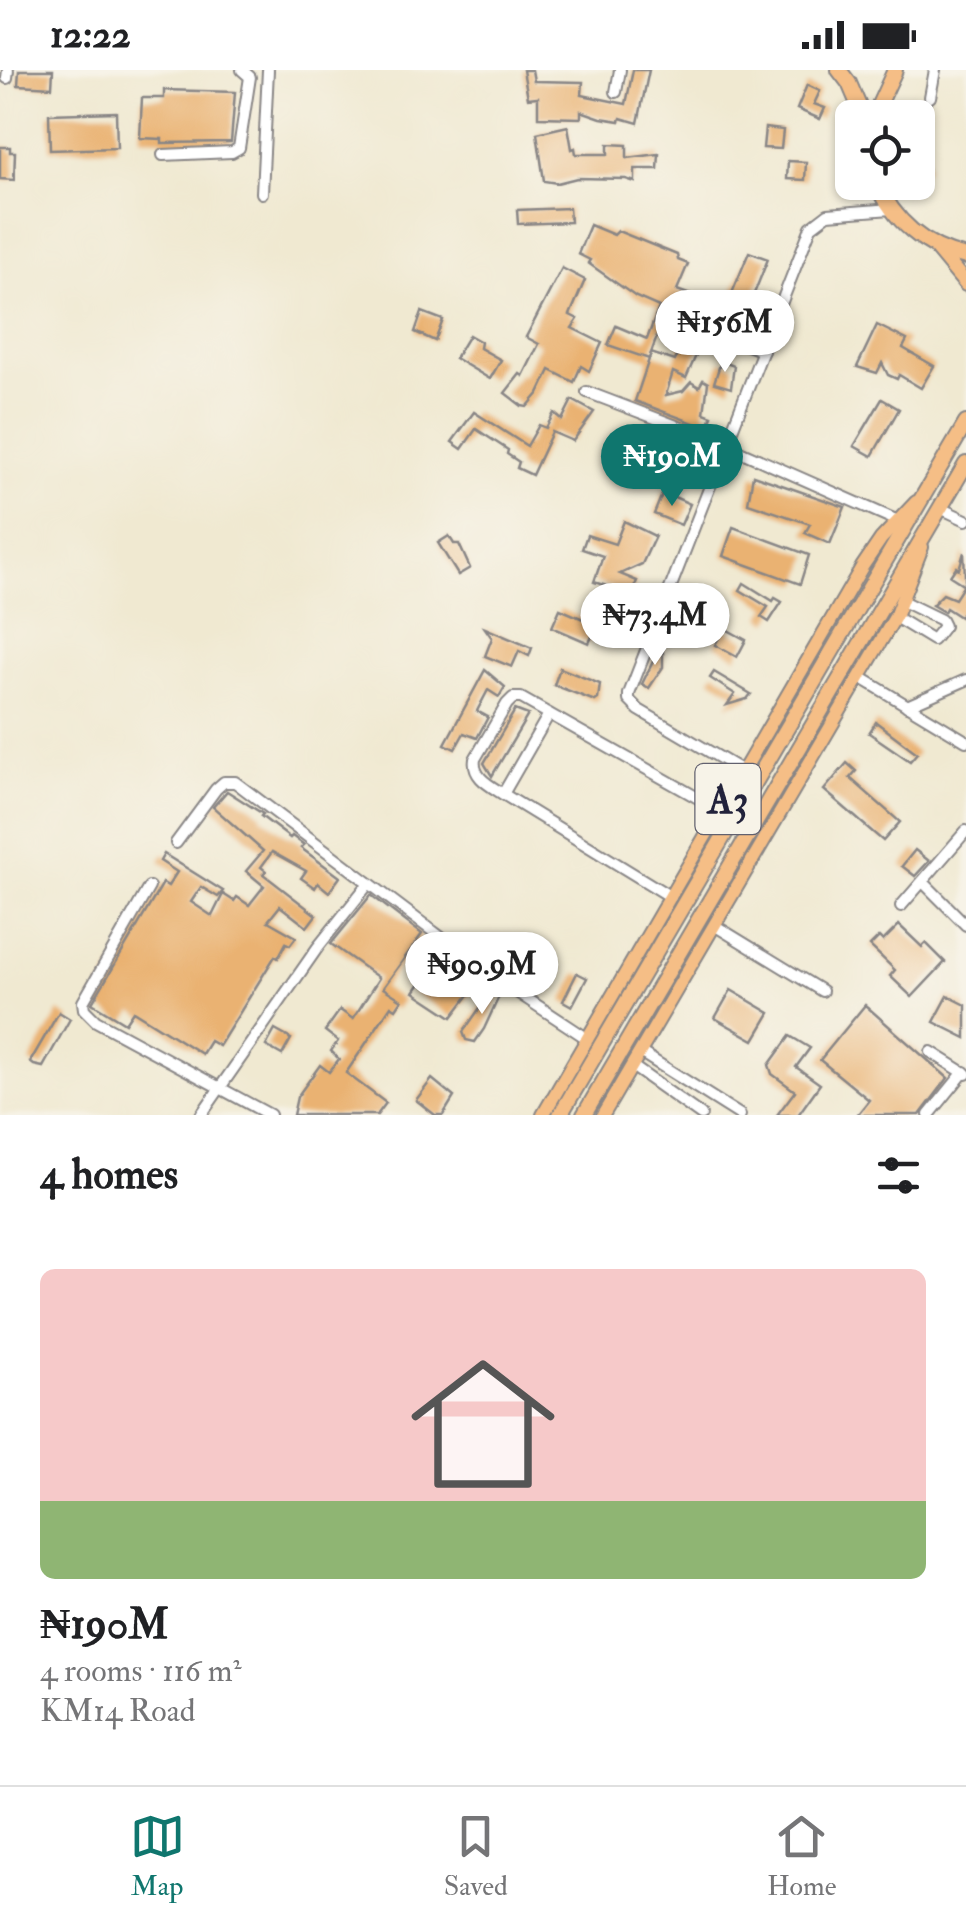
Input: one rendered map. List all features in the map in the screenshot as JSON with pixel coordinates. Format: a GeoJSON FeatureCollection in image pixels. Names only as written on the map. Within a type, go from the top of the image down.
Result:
{"type":"FeatureCollection","features":[{"type":"Feature","properties":{"kind":"highway"},"geometry":{"type":"LineString","coordinates":[[839,70],[856,100]]}},
{"type":"Feature","properties":{"kind":"highway"},"geometry":{"type":"LineString","coordinates":[[881,100],[895,70]]}},
{"type":"Feature","properties":{"kind":"highway"},"geometry":{"type":"LineString","coordinates":[[886,200],[913,233],[937,248],[966,257]]}},
{"type":"Feature","properties":{"kind":"highway"},"geometry":{"type":"LineString","coordinates":[[937,248],[966,284]]}},
{"type":"Feature","properties":{"kind":"highway","name":"A3"},"geometry":{"type":"LineString","coordinates":[[560,1115],[966,423]]}},
{"type":"Feature","properties":{"kind":"highway","name":"A3"},"geometry":{"type":"LineString","coordinates":[[584,1115],[966,464]]}},
{"type":"Feature","properties":{"kind":"main road","name":"A3"},"geometry":{"type":"LineString","coordinates":[[543,1115],[862,567],[925,492]]}},
{"type":"Feature","properties":{"kind":"main road","name":"A3"},"geometry":{"type":"LineString","coordinates":[[603,1115],[894,618],[940,508]]}},
{"type":"Feature","properties":{"kind":"street"},"geometry":{"type":"LineString","coordinates":[[163,155],[232,152],[240,148],[250,78],[242,70]]}},
{"type":"Feature","properties":{"kind":"street"},"geometry":{"type":"LineString","coordinates":[[262,193],[268,70]]}},
{"type":"Feature","properties":{"kind":"street"},"geometry":{"type":"LineString","coordinates":[[616,92],[620,70]]}},
{"type":"Feature","properties":{"kind":"street"},"geometry":{"type":"LineString","coordinates":[[930,96],[935,70]]}},
{"type":"Feature","properties":{"kind":"street"},"geometry":{"type":"LineString","coordinates":[[744,772],[639,710],[629,700],[634,677],[800,251],[818,219],[828,214],[891,209]]}},
{"type":"Feature","properties":{"kind":"street"},"geometry":{"type":"LineString","coordinates":[[698,325],[763,351]]}},
{"type":"Feature","properties":{"kind":"street"},"geometry":{"type":"LineString","coordinates":[[586,392],[726,445],[898,521]]}},
{"type":"Feature","properties":{"kind":"street"},"geometry":{"type":"LineString","coordinates":[[940,508],[966,520]]}},
{"type":"Feature","properties":{"kind":"street"},"geometry":{"type":"LineString","coordinates":[[894,618],[933,640],[944,626],[942,620],[902,602]]}},
{"type":"Feature","properties":{"kind":"street"},"geometry":{"type":"LineString","coordinates":[[860,677],[966,741]]}},
{"type":"Feature","properties":{"kind":"street"},"geometry":{"type":"LineString","coordinates":[[908,706],[966,680]]}},
{"type":"Feature","properties":{"kind":"street"},"geometry":{"type":"LineString","coordinates":[[671,897],[503,794],[478,776],[473,768],[474,758],[507,704],[521,698],[721,811]]}},
{"type":"Feature","properties":{"kind":"street"},"geometry":{"type":"LineString","coordinates":[[503,794],[550,714]]}},
{"type":"Feature","properties":{"kind":"street"},"geometry":{"type":"LineString","coordinates":[[176,843],[216,788],[230,781],[490,975],[588,1040]]}},
{"type":"Feature","properties":{"kind":"street"},"geometry":{"type":"LineString","coordinates":[[901,906],[966,831]]}},
{"type":"Feature","properties":{"kind":"street"},"geometry":{"type":"LineString","coordinates":[[923,882],[966,925]]}},
{"type":"Feature","properties":{"kind":"street"},"geometry":{"type":"LineString","coordinates":[[201,1115],[318,947],[370,883]]}},
{"type":"Feature","properties":{"kind":"street"},"geometry":{"type":"LineString","coordinates":[[149,887],[83,1006],[96,1021],[270,1115]]}},
{"type":"Feature","properties":{"kind":"street"},"geometry":{"type":"LineString","coordinates":[[714,925],[822,991]]}},
{"type":"Feature","properties":{"kind":"street"},"geometry":{"type":"LineString","coordinates":[[640,1052],[740,1115]]}},
{"type":"Feature","properties":{"kind":"street"},"geometry":{"type":"LineString","coordinates":[[931,1052],[965,1073],[931,1114]]}},
{"type":"Feature","properties":{"kind":"street"},"geometry":{"type":"LineString","coordinates":[[632,1066],[701,1115]]}},
{"type":"Feature","properties":{"kind":"building"},"geometry":{"type":"Polygon","coordinates":[[[19,70],[53,70],[52,87],[18,85],[19,70]]]}},
{"type":"Feature","properties":{"kind":"building"},"geometry":{"type":"Polygon","coordinates":[[[523,70],[532,70],[534,81],[583,82],[582,95],[626,104],[633,70],[649,70],[638,123],[581,111],[581,118],[538,117],[538,97],[528,98],[523,70]]]}},
{"type":"Feature","properties":{"kind":"building"},"geometry":{"type":"Polygon","coordinates":[[[807,85],[820,91],[814,104],[825,108],[820,119],[797,109],[807,85]]]}},
{"type":"Feature","properties":{"kind":"building"},"geometry":{"type":"Polygon","coordinates":[[[164,90],[235,92],[231,142],[162,143],[162,139],[140,138],[142,98],[164,98],[164,90]]]}},
{"type":"Feature","properties":{"kind":"building"},"geometry":{"type":"Polygon","coordinates":[[[116,112],[117,148],[50,150],[49,114],[116,112]]]}},
{"type":"Feature","properties":{"kind":"building"},"geometry":{"type":"Polygon","coordinates":[[[568,126],[576,154],[608,154],[608,144],[627,145],[627,158],[659,154],[658,169],[635,169],[635,182],[577,178],[557,183],[544,181],[537,133],[568,126]]]}},
{"type":"Feature","properties":{"kind":"building"},"geometry":{"type":"Polygon","coordinates":[[[765,128],[783,130],[781,149],[763,148],[765,128]]]}},
{"type":"Feature","properties":{"kind":"building"},"geometry":{"type":"Polygon","coordinates":[[[0,147],[10,147],[10,152],[15,152],[14,180],[0,179],[0,147]]]}},
{"type":"Feature","properties":{"kind":"building"},"geometry":{"type":"Polygon","coordinates":[[[788,161],[806,162],[805,180],[787,179],[788,161]]]}},
{"type":"Feature","properties":{"kind":"building"},"geometry":{"type":"Polygon","coordinates":[[[569,208],[570,222],[518,224],[517,210],[569,208]]]}},
{"type":"Feature","properties":{"kind":"building"},"geometry":{"type":"Polygon","coordinates":[[[590,225],[614,235],[618,231],[677,255],[678,260],[688,264],[677,290],[726,308],[749,252],[768,259],[745,316],[752,320],[747,333],[713,319],[685,317],[678,334],[660,328],[649,359],[608,345],[616,326],[647,339],[659,307],[636,297],[578,254],[590,225]]]}},
{"type":"Feature","properties":{"kind":"building"},"geometry":{"type":"Polygon","coordinates":[[[562,268],[585,280],[570,315],[578,319],[572,328],[602,343],[589,371],[581,366],[574,382],[550,370],[539,393],[527,407],[522,406],[505,393],[520,374],[523,376],[539,344],[526,337],[562,268]]]}},
{"type":"Feature","properties":{"kind":"building"},"geometry":{"type":"Polygon","coordinates":[[[422,312],[443,320],[435,341],[415,332],[422,312]]]}},
{"type":"Feature","properties":{"kind":"building"},"geometry":{"type":"Polygon","coordinates":[[[877,325],[907,340],[903,348],[934,366],[921,388],[899,375],[897,379],[888,375],[882,363],[877,373],[857,367],[877,325]]]}},
{"type":"Feature","properties":{"kind":"building"},"geometry":{"type":"Polygon","coordinates":[[[469,335],[481,342],[480,348],[501,360],[490,379],[455,358],[469,335]]]}},
{"type":"Feature","properties":{"kind":"building"},"geometry":{"type":"Polygon","coordinates":[[[686,335],[702,342],[686,378],[673,372],[666,395],[683,391],[691,382],[699,387],[703,380],[708,383],[704,413],[712,416],[707,428],[635,401],[651,353],[675,361],[686,335]]]}},
{"type":"Feature","properties":{"kind":"building"},"geometry":{"type":"Polygon","coordinates":[[[721,361],[734,366],[731,388],[714,383],[721,361]]]}},
{"type":"Feature","properties":{"kind":"building"},"geometry":{"type":"Polygon","coordinates":[[[882,399],[899,409],[872,456],[854,446],[882,399]]]}},
{"type":"Feature","properties":{"kind":"building"},"geometry":{"type":"Polygon","coordinates":[[[572,400],[594,412],[573,441],[552,432],[532,475],[517,468],[519,462],[507,454],[508,450],[476,429],[462,449],[452,442],[474,412],[527,446],[539,425],[546,428],[554,413],[562,420],[572,400]]]}},
{"type":"Feature","properties":{"kind":"building"},"geometry":{"type":"Polygon","coordinates":[[[753,475],[845,507],[830,544],[805,533],[810,524],[748,503],[753,475]]]}},
{"type":"Feature","properties":{"kind":"building"},"geometry":{"type":"Polygon","coordinates":[[[663,492],[690,504],[681,525],[654,514],[663,492]]]}},
{"type":"Feature","properties":{"kind":"building"},"geometry":{"type":"Polygon","coordinates":[[[624,521],[655,536],[642,564],[620,574],[637,581],[628,602],[647,610],[641,624],[605,607],[613,588],[594,582],[603,556],[582,549],[587,535],[615,544],[624,521]]]}},
{"type":"Feature","properties":{"kind":"building"},"geometry":{"type":"Polygon","coordinates":[[[733,527],[809,555],[800,584],[723,556],[733,527]]]}},
{"type":"Feature","properties":{"kind":"building"},"geometry":{"type":"Polygon","coordinates":[[[449,536],[454,544],[459,544],[470,568],[458,575],[438,543],[449,536]]]}},
{"type":"Feature","properties":{"kind":"building"},"geometry":{"type":"Polygon","coordinates":[[[964,552],[966,607],[960,617],[932,605],[943,594],[955,599],[964,585],[950,576],[956,567],[959,569],[964,552]]]}},
{"type":"Feature","properties":{"kind":"building"},"geometry":{"type":"Polygon","coordinates":[[[744,583],[773,601],[775,598],[782,602],[769,622],[761,617],[768,607],[740,590],[744,583]]]}},
{"type":"Feature","properties":{"kind":"building"},"geometry":{"type":"Polygon","coordinates":[[[560,609],[597,625],[589,643],[552,627],[560,609]]]}},
{"type":"Feature","properties":{"kind":"building"},"geometry":{"type":"Polygon","coordinates":[[[485,628],[532,648],[529,656],[519,651],[512,667],[485,656],[492,638],[485,628]]]}},
{"type":"Feature","properties":{"kind":"building"},"geometry":{"type":"Polygon","coordinates":[[[724,628],[746,640],[737,657],[715,645],[724,628]]]}},
{"type":"Feature","properties":{"kind":"building"},"geometry":{"type":"Polygon","coordinates":[[[663,641],[663,667],[649,688],[642,684],[663,641]]]}},
{"type":"Feature","properties":{"kind":"building"},"geometry":{"type":"Polygon","coordinates":[[[560,668],[600,684],[598,699],[554,685],[560,668]]]}},
{"type":"Feature","properties":{"kind":"building"},"geometry":{"type":"Polygon","coordinates":[[[485,670],[505,687],[499,697],[488,690],[477,711],[488,717],[477,738],[464,733],[455,749],[445,744],[485,670]]]}},
{"type":"Feature","properties":{"kind":"building"},"geometry":{"type":"Polygon","coordinates":[[[714,672],[751,694],[727,705],[735,694],[710,678],[714,672]]]}},
{"type":"Feature","properties":{"kind":"building"},"geometry":{"type":"Polygon","coordinates":[[[515,710],[528,715],[492,776],[484,763],[515,710]]]}},
{"type":"Feature","properties":{"kind":"building"},"geometry":{"type":"Polygon","coordinates":[[[876,722],[917,753],[910,761],[869,733],[876,722]]]}},
{"type":"Feature","properties":{"kind":"building"},"geometry":{"type":"Polygon","coordinates":[[[847,763],[856,771],[850,778],[900,822],[883,841],[824,790],[847,763]]]}},
{"type":"Feature","properties":{"kind":"building"},"geometry":{"type":"Polygon","coordinates":[[[227,791],[304,845],[301,848],[340,877],[329,892],[318,883],[315,888],[301,878],[306,871],[272,852],[261,867],[266,871],[263,874],[316,915],[307,927],[280,906],[268,921],[296,937],[290,945],[286,943],[278,958],[275,956],[219,1046],[210,1041],[202,1054],[133,1011],[125,1023],[92,1003],[163,883],[168,886],[177,872],[160,861],[164,854],[223,891],[218,897],[201,887],[191,902],[212,916],[223,894],[249,905],[264,886],[246,871],[263,851],[213,807],[227,791]]]}},
{"type":"Feature","properties":{"kind":"building"},"geometry":{"type":"Polygon","coordinates":[[[915,850],[929,861],[915,876],[902,866],[915,850]]]}},
{"type":"Feature","properties":{"kind":"building"},"geometry":{"type":"Polygon","coordinates":[[[371,895],[422,934],[383,988],[402,1000],[396,1009],[391,1006],[346,1073],[386,1103],[377,1115],[293,1115],[297,1097],[320,1065],[329,1072],[339,1059],[331,1051],[338,1041],[325,1031],[340,1010],[353,1019],[379,978],[331,944],[371,895]]]}},
{"type":"Feature","properties":{"kind":"building"},"geometry":{"type":"Polygon","coordinates":[[[899,925],[945,962],[912,997],[890,976],[895,970],[870,946],[879,937],[883,941],[899,925]]]}},
{"type":"Feature","properties":{"kind":"building"},"geometry":{"type":"Polygon","coordinates":[[[443,950],[481,979],[452,1017],[414,992],[443,950]]]}},
{"type":"Feature","properties":{"kind":"building"},"geometry":{"type":"Polygon","coordinates":[[[577,973],[587,978],[572,1006],[563,1001],[577,973]]]}},
{"type":"Feature","properties":{"kind":"building"},"geometry":{"type":"Polygon","coordinates":[[[494,988],[501,992],[484,1029],[475,1042],[466,1040],[463,1032],[494,988]]]}},
{"type":"Feature","properties":{"kind":"building"},"geometry":{"type":"Polygon","coordinates":[[[731,990],[770,1013],[754,1040],[715,1018],[731,990]]]}},
{"type":"Feature","properties":{"kind":"building"},"geometry":{"type":"Polygon","coordinates":[[[948,996],[966,1005],[966,1038],[934,1022],[948,996]]]}},
{"type":"Feature","properties":{"kind":"building"},"geometry":{"type":"Polygon","coordinates":[[[865,1005],[948,1078],[920,1115],[857,1115],[869,1100],[820,1060],[865,1005]]]}},
{"type":"Feature","properties":{"kind":"building"},"geometry":{"type":"Polygon","coordinates":[[[59,1012],[70,1019],[43,1067],[34,1065],[30,1062],[59,1012]]]}},
{"type":"Feature","properties":{"kind":"building"},"geometry":{"type":"Polygon","coordinates":[[[275,1030],[291,1039],[282,1055],[266,1046],[275,1030]]]}},
{"type":"Feature","properties":{"kind":"building"},"geometry":{"type":"Polygon","coordinates":[[[790,1036],[810,1048],[796,1067],[820,1084],[798,1115],[777,1115],[795,1091],[772,1074],[769,1065],[790,1036]]]}},
{"type":"Feature","properties":{"kind":"building"},"geometry":{"type":"Polygon","coordinates":[[[432,1079],[454,1097],[443,1115],[435,1115],[416,1100],[432,1079]]]}}]}
